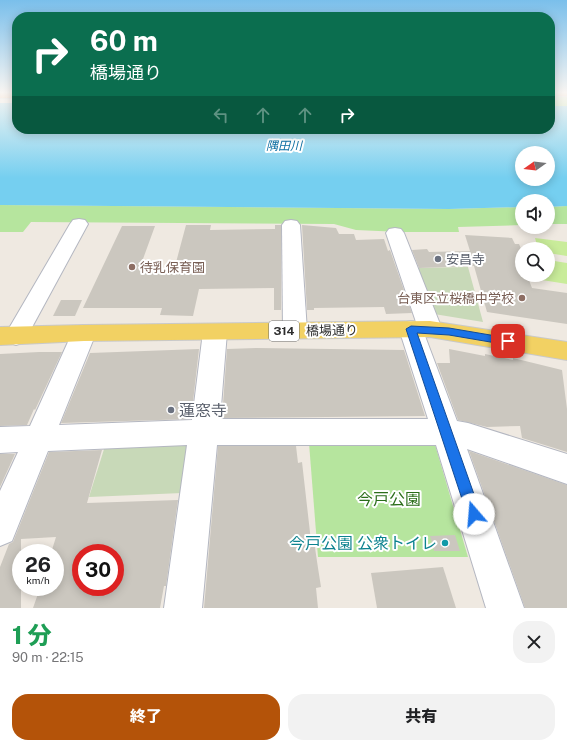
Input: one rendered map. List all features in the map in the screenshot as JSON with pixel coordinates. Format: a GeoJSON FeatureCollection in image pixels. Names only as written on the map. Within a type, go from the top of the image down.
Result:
{"type":"FeatureCollection","features":[{"type":"Feature","properties":{"kind":"main road","name":"橋場通り"},"geometry":{"type":"LineString","coordinates":[[8,336],[84,333],[421,329],[567,351]]}},
{"type":"Feature","properties":{"kind":"street"},"geometry":{"type":"LineString","coordinates":[[8,336],[79,224]]}},
{"type":"Feature","properties":{"kind":"street"},"geometry":{"type":"LineString","coordinates":[[291,225],[287,246],[295,331]]}},
{"type":"Feature","properties":{"kind":"street"},"geometry":{"type":"LineString","coordinates":[[395,233],[447,432],[505,608]]}},
{"type":"Feature","properties":{"kind":"street"},"geometry":{"type":"LineString","coordinates":[[183,608],[202,446],[205,432],[215,332]]}},
{"type":"Feature","properties":{"kind":"street"},"geometry":{"type":"LineString","coordinates":[[0,529],[84,333]]}},
{"type":"Feature","properties":{"kind":"street"},"geometry":{"type":"LineString","coordinates":[[0,440],[205,432],[447,432],[468,436],[567,468]]}},
{"type":"Feature","properties":{"kind":"green space"},"geometry":{"type":"Polygon","coordinates":[[[0,205],[449,209],[515,207],[515,225],[458,227],[459,232],[356,230],[334,224],[31,222],[23,232],[0,232],[0,205]]]}},
{"type":"Feature","properties":{"kind":"green space"},"geometry":{"type":"Polygon","coordinates":[[[567,206],[567,224],[555,224],[555,207],[567,206]]]}},
{"type":"Feature","properties":{"kind":"green space"},"geometry":{"type":"Polygon","coordinates":[[[535,238],[567,242],[567,256],[555,254],[555,242],[536,242],[535,238]]]}},
{"type":"Feature","properties":{"kind":"green space"},"geometry":{"type":"Polygon","coordinates":[[[555,261],[567,263],[567,284],[554,282],[555,261]]]}},
{"type":"Feature","properties":{"kind":"green space"},"geometry":{"type":"Polygon","coordinates":[[[468,267],[483,322],[434,314],[416,268],[468,267]]]}},
{"type":"Feature","properties":{"kind":"green space","name":"今戸公園"},"geometry":{"type":"Polygon","coordinates":[[[434,441],[468,557],[318,557],[309,443],[434,441]]]}},
{"type":"Feature","properties":{"kind":"green space"},"geometry":{"type":"Polygon","coordinates":[[[190,445],[182,493],[89,497],[105,446],[190,445]]]}},
{"type":"Feature","properties":{"kind":"water","name":"隅田川"},"geometry":{"type":"Polygon","coordinates":[[[0,120],[12,120],[12,134],[555,134],[555,120],[567,120],[567,206],[555,207],[555,194],[515,194],[515,207],[449,209],[0,205],[0,120]]]}},
{"type":"Feature","properties":{"kind":"building"},"geometry":{"type":"Polygon","coordinates":[[[186,225],[211,225],[210,230],[275,229],[275,225],[281,225],[281,310],[274,310],[274,288],[199,289],[193,316],[160,315],[162,308],[83,308],[122,226],[155,226],[139,270],[174,270],[186,225]]]}},
{"type":"Feature","properties":{"kind":"building"},"geometry":{"type":"Polygon","coordinates":[[[302,225],[336,228],[339,234],[354,234],[356,240],[384,239],[388,251],[390,250],[412,313],[386,314],[384,307],[314,308],[314,310],[307,310],[302,225]]]}},
{"type":"Feature","properties":{"kind":"building"},"geometry":{"type":"Polygon","coordinates":[[[465,235],[512,238],[515,244],[515,282],[530,282],[532,288],[567,293],[567,324],[487,312],[474,266],[419,268],[412,250],[427,249],[429,252],[470,251],[465,235]]]}},
{"type":"Feature","properties":{"kind":"building"},"geometry":{"type":"Polygon","coordinates":[[[61,300],[82,300],[75,316],[53,316],[61,300]]]}},
{"type":"Feature","properties":{"kind":"building"},"geometry":{"type":"Polygon","coordinates":[[[199,349],[191,419],[61,423],[90,353],[199,349]]]}},
{"type":"Feature","properties":{"kind":"building"},"geometry":{"type":"Polygon","coordinates":[[[227,349],[404,350],[425,416],[222,418],[227,349]]]}},
{"type":"Feature","properties":{"kind":"building"},"geometry":{"type":"Polygon","coordinates":[[[449,349],[513,360],[513,358],[562,370],[567,409],[567,452],[522,438],[520,426],[487,427],[458,420],[437,363],[450,363],[449,349]]]}},
{"type":"Feature","properties":{"kind":"building"},"geometry":{"type":"Polygon","coordinates":[[[62,352],[35,410],[34,409],[27,425],[0,426],[0,354],[62,352]]]}},
{"type":"Feature","properties":{"kind":"building"},"geometry":{"type":"Polygon","coordinates":[[[218,446],[296,446],[298,463],[302,462],[311,541],[314,541],[321,587],[316,588],[318,608],[204,608],[218,446]]]}},
{"type":"Feature","properties":{"kind":"building"},"geometry":{"type":"Polygon","coordinates":[[[102,450],[87,503],[178,500],[166,586],[164,586],[160,608],[33,608],[37,596],[64,596],[64,544],[54,544],[56,537],[21,539],[21,544],[12,544],[12,596],[21,596],[21,608],[0,608],[0,567],[9,544],[13,542],[49,452],[102,450]]]}},
{"type":"Feature","properties":{"kind":"building"},"geometry":{"type":"Polygon","coordinates":[[[469,451],[567,485],[567,608],[525,608],[469,451]]]}},
{"type":"Feature","properties":{"kind":"building"},"geometry":{"type":"Polygon","coordinates":[[[0,454],[15,454],[0,487],[0,454]]]}},
{"type":"Feature","properties":{"kind":"building","name":"今戸公園 公衆トイレ"},"geometry":{"type":"Polygon","coordinates":[[[455,535],[460,551],[434,551],[430,536],[455,535]]]}},
{"type":"Feature","properties":{"kind":"building"},"geometry":{"type":"Polygon","coordinates":[[[443,567],[456,608],[377,608],[371,573],[443,567]]]}},
{"type":"Feature","properties":{"kind":"place","name":"安昌寺"},"geometry":{"type":"Point","coordinates":[438,259]}},
{"type":"Feature","properties":{"kind":"place","name":"待乳保育園"},"geometry":{"type":"Point","coordinates":[132,267]}},
{"type":"Feature","properties":{"kind":"place","name":"台東区立桜橋中学校"},"geometry":{"type":"Point","coordinates":[522,298]}},
{"type":"Feature","properties":{"kind":"place","name":"蓮窓寺"},"geometry":{"type":"Point","coordinates":[171,410]}},
{"type":"Feature","properties":{"kind":"place","name":"今戸公園 公衆トイレ"},"geometry":{"type":"Point","coordinates":[445,543]}},
{"type":"Feature","properties":{"kind":"route"},"geometry":{"type":"LineString","coordinates":[[474,514],[411,329],[430,329],[508,341]]}}]}
